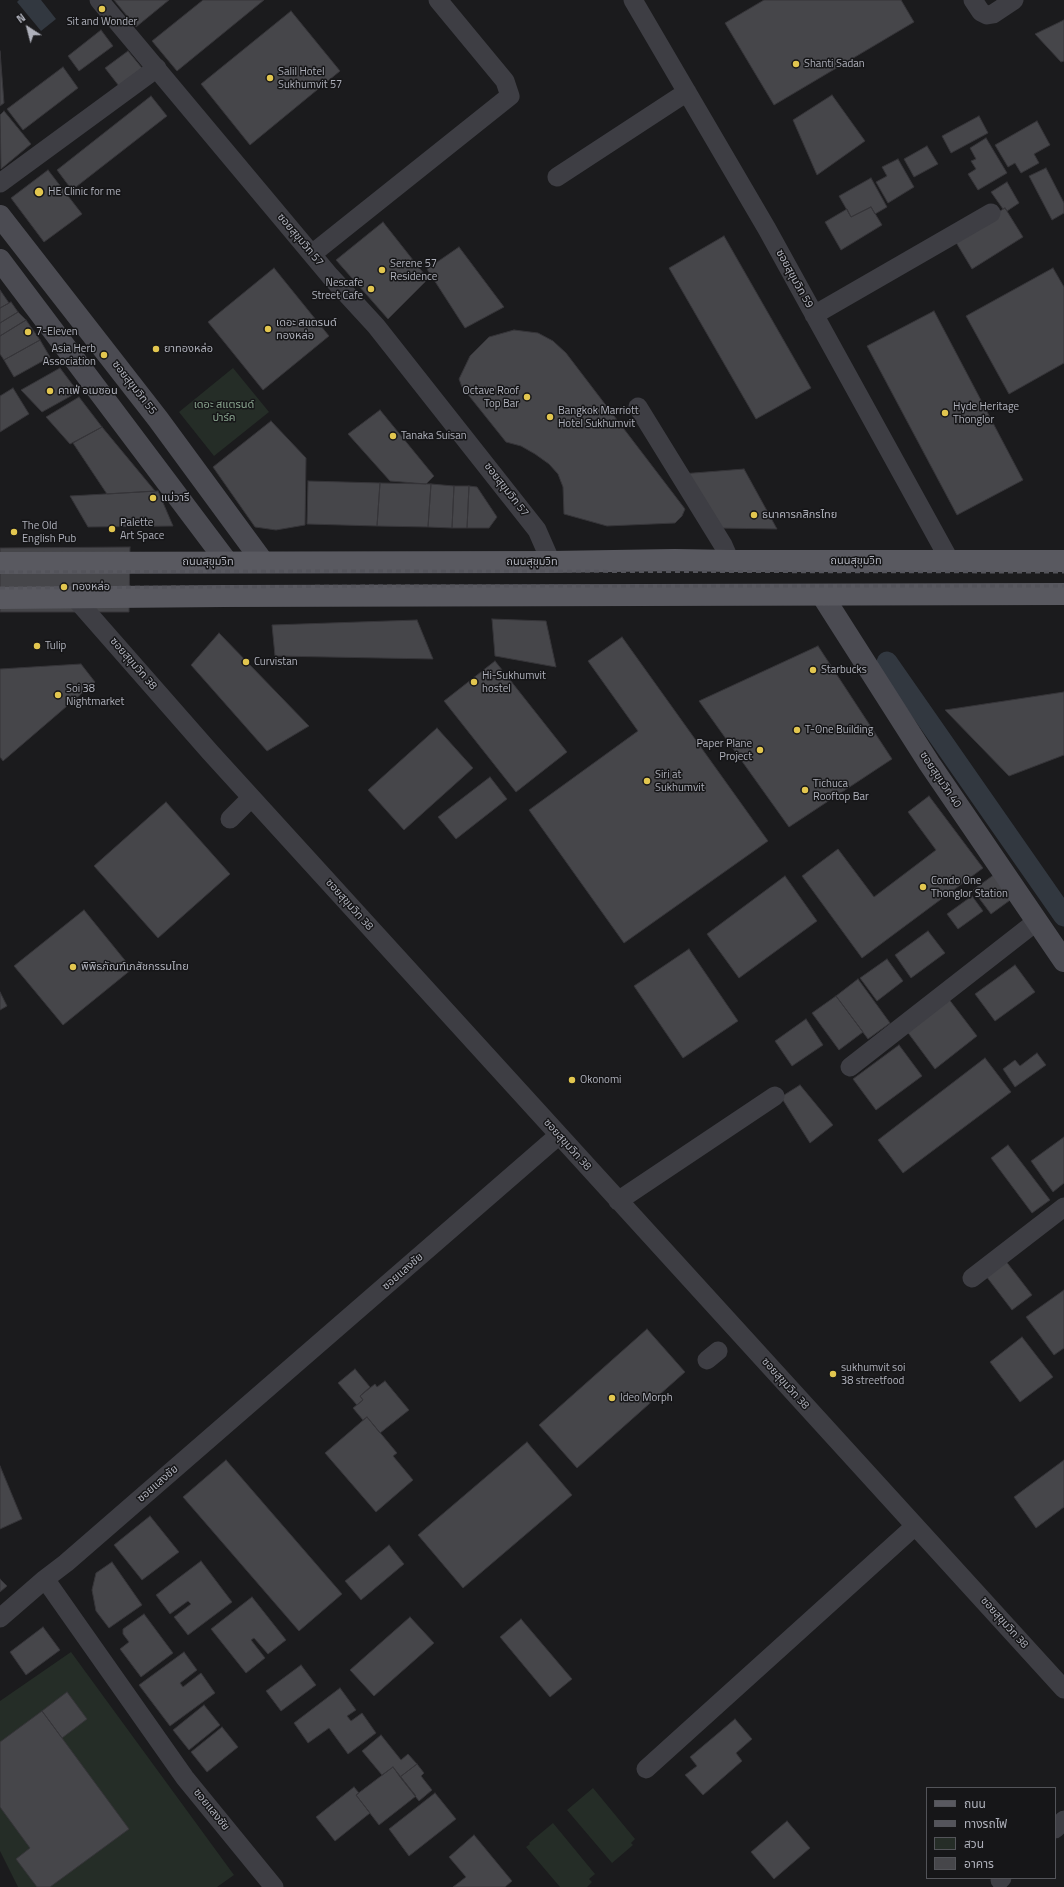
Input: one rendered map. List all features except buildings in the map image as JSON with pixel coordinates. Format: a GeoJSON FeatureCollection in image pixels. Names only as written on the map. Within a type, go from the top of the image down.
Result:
{"type":"FeatureCollection","features":[{"type":"Feature","properties":{"kind":"main road","name":"ซอยสุขุมวิท 55"},"geometry":{"type":"LineString","coordinates":[[0,216],[150,409],[263,562]]}},
{"type":"Feature","properties":{"kind":"main road"},"geometry":{"type":"LineString","coordinates":[[0,260],[227,562],[224,596]]}},
{"type":"Feature","properties":{"kind":"main road","name":"ถนนสุขุมวิท"},"geometry":{"type":"LineString","coordinates":[[0,563],[551,562],[675,560],[1064,561]]}},
{"type":"Feature","properties":{"kind":"main road"},"geometry":{"type":"LineString","coordinates":[[819,561],[822,595]]}},
{"type":"Feature","properties":{"kind":"main road"},"geometry":{"type":"LineString","coordinates":[[263,562],[267,596]]}},
{"type":"Feature","properties":{"kind":"main road"},"geometry":{"type":"LineString","coordinates":[[0,598],[1064,594]]}},
{"type":"Feature","properties":{"kind":"main road","name":"ซอยสุขุมวิท 40"},"geometry":{"type":"LineString","coordinates":[[822,595],[929,763],[1064,961]]}},
{"type":"Feature","properties":{"kind":"street","name":"ซอยสุขุมวิท 57"},"geometry":{"type":"LineString","coordinates":[[98,0],[157,68],[312,254],[376,326],[538,530],[551,562]]}},
{"type":"Feature","properties":{"kind":"street"},"geometry":{"type":"LineString","coordinates":[[312,254],[510,96],[505,81],[438,0]]}},
{"type":"Feature","properties":{"kind":"street","name":"ซอยสุขุมวิท 59"},"geometry":{"type":"LineString","coordinates":[[633,0],[767,229],[950,561]]}},
{"type":"Feature","properties":{"kind":"street"},"geometry":{"type":"LineString","coordinates":[[973,0],[981,12],[986,14],[993,14],[1014,0]]}},
{"type":"Feature","properties":{"kind":"street"},"geometry":{"type":"LineString","coordinates":[[0,183],[157,68]]}},
{"type":"Feature","properties":{"kind":"street"},"geometry":{"type":"LineString","coordinates":[[557,177],[687,92]]}},
{"type":"Feature","properties":{"kind":"street"},"geometry":{"type":"LineString","coordinates":[[814,315],[991,213]]}},
{"type":"Feature","properties":{"kind":"street"},"geometry":{"type":"LineString","coordinates":[[638,406],[723,545],[730,561]]}},
{"type":"Feature","properties":{"kind":"street","name":"ซอยสุขุมวิท 38"},"geometry":{"type":"LineString","coordinates":[[74,597],[251,798],[1064,1689]]}},
{"type":"Feature","properties":{"kind":"street"},"geometry":{"type":"LineString","coordinates":[[230,819],[251,798]]}},
{"type":"Feature","properties":{"kind":"street"},"geometry":{"type":"LineString","coordinates":[[850,1067],[1037,921]]}},
{"type":"Feature","properties":{"kind":"street"},"geometry":{"type":"LineString","coordinates":[[618,1201],[775,1096]]}},
{"type":"Feature","properties":{"kind":"street","name":"ซอยแสงชัย"},"geometry":{"type":"LineString","coordinates":[[274,1887],[185,1778],[45,1579],[78,1553],[559,1135]]}},
{"type":"Feature","properties":{"kind":"street"},"geometry":{"type":"LineString","coordinates":[[972,1278],[1064,1207]]}},
{"type":"Feature","properties":{"kind":"street"},"geometry":{"type":"LineString","coordinates":[[646,1769],[915,1526]]}},
{"type":"Feature","properties":{"kind":"street"},"geometry":{"type":"LineString","coordinates":[[0,1618],[45,1579]]}},
{"type":"Feature","properties":{"kind":"street"},"geometry":{"type":"LineString","coordinates":[[1056,1828],[1064,1820]]}},
{"type":"Feature","properties":{"kind":"green space","name":"เดอะ สแตรนด์ ปาร์ค"},"geometry":{"type":"Polygon","coordinates":[[[233,368],[269,412],[214,456],[179,412],[233,368]]]}},
{"type":"Feature","properties":{"kind":"green space"},"geometry":{"type":"Polygon","coordinates":[[[71,1652],[234,1875],[217,1887],[18,1887],[0,1851],[0,1701],[71,1652]]]}},
{"type":"Feature","properties":{"kind":"green space"},"geometry":{"type":"Polygon","coordinates":[[[593,1788],[635,1839],[631,1843],[633,1845],[612,1863],[567,1810],[593,1788]]]}},
{"type":"Feature","properties":{"kind":"green space"},"geometry":{"type":"Polygon","coordinates":[[[553,1823],[595,1874],[589,1879],[592,1882],[587,1887],[560,1887],[526,1847],[553,1823]]]}},
{"type":"Feature","properties":{"kind":"shaded area"},"geometry":{"type":"Polygon","coordinates":[[[19,0],[41,0],[56,19],[41,31],[17,2],[19,0]]]}},
{"type":"Feature","properties":{"kind":"waterway"},"geometry":{"type":"LineString","coordinates":[[887,662],[1064,916]]}},
{"type":"Feature","properties":{"kind":"railway"},"geometry":{"type":"LineString","coordinates":[[0,572],[1064,572]]}},
{"type":"Feature","properties":{"kind":"railway"},"geometry":{"type":"LineString","coordinates":[[0,588],[387,586],[1064,586]]}},
{"type":"Feature","properties":{"kind":"place","name":"Sit and Wonder"},"geometry":{"type":"Point","coordinates":[102,9]}},
{"type":"Feature","properties":{"kind":"place","name":"Shanti Sadan"},"geometry":{"type":"Point","coordinates":[796,64]}},
{"type":"Feature","properties":{"kind":"place","name":"Salil Hotel Sukhumvit 57"},"geometry":{"type":"Point","coordinates":[270,78]}},
{"type":"Feature","properties":{"kind":"place","name":"HE Clinic for me"},"geometry":{"type":"Point","coordinates":[39,192]}},
{"type":"Feature","properties":{"kind":"place","name":"Serene 57 Residence"},"geometry":{"type":"Point","coordinates":[382,270]}},
{"type":"Feature","properties":{"kind":"place","name":"Nescafe Street Cafe"},"geometry":{"type":"Point","coordinates":[371,289]}},
{"type":"Feature","properties":{"kind":"place","name":"เดอะ สแตรนด์ ทองหล่อ"},"geometry":{"type":"Point","coordinates":[268,329]}},
{"type":"Feature","properties":{"kind":"place","name":"7-Eleven"},"geometry":{"type":"Point","coordinates":[28,332]}},
{"type":"Feature","properties":{"kind":"place","name":"ยาทองหล่อ"},"geometry":{"type":"Point","coordinates":[156,349]}},
{"type":"Feature","properties":{"kind":"place","name":"Asia Herb Association"},"geometry":{"type":"Point","coordinates":[104,355]}},
{"type":"Feature","properties":{"kind":"place","name":"คาเฟ่ อเมซอน"},"geometry":{"type":"Point","coordinates":[50,391]}},
{"type":"Feature","properties":{"kind":"place","name":"Octave Roof Top Bar"},"geometry":{"type":"Point","coordinates":[527,397]}},
{"type":"Feature","properties":{"kind":"place","name":"Hyde Heritage Thonglor"},"geometry":{"type":"Point","coordinates":[945,413]}},
{"type":"Feature","properties":{"kind":"place","name":"Bangkok Marriott Hotel Sukhumvit"},"geometry":{"type":"Point","coordinates":[550,417]}},
{"type":"Feature","properties":{"kind":"place","name":"Tanaka Suisan"},"geometry":{"type":"Point","coordinates":[393,436]}},
{"type":"Feature","properties":{"kind":"place","name":"แม่วารี"},"geometry":{"type":"Point","coordinates":[153,498]}},
{"type":"Feature","properties":{"kind":"place","name":"ธนาคารกสิกรไทย"},"geometry":{"type":"Point","coordinates":[754,515]}},
{"type":"Feature","properties":{"kind":"place","name":"Palette Art Space"},"geometry":{"type":"Point","coordinates":[112,529]}},
{"type":"Feature","properties":{"kind":"place","name":"The Old English Pub"},"geometry":{"type":"Point","coordinates":[14,532]}},
{"type":"Feature","properties":{"kind":"place","name":"ทองหล่อ"},"geometry":{"type":"Point","coordinates":[64,587]}},
{"type":"Feature","properties":{"kind":"place","name":"Tulip"},"geometry":{"type":"Point","coordinates":[37,646]}},
{"type":"Feature","properties":{"kind":"place","name":"Curvistan"},"geometry":{"type":"Point","coordinates":[246,662]}},
{"type":"Feature","properties":{"kind":"place","name":"Starbucks"},"geometry":{"type":"Point","coordinates":[813,670]}},
{"type":"Feature","properties":{"kind":"place","name":"Hi-Sukhumvit hostel"},"geometry":{"type":"Point","coordinates":[474,682]}},
{"type":"Feature","properties":{"kind":"place","name":"Soi 38 Nightmarket"},"geometry":{"type":"Point","coordinates":[58,695]}},
{"type":"Feature","properties":{"kind":"place","name":"T-One Building"},"geometry":{"type":"Point","coordinates":[797,730]}},
{"type":"Feature","properties":{"kind":"place","name":"Paper Plane Project"},"geometry":{"type":"Point","coordinates":[760,750]}},
{"type":"Feature","properties":{"kind":"place","name":"Siri at Sukhumvit"},"geometry":{"type":"Point","coordinates":[647,781]}},
{"type":"Feature","properties":{"kind":"place","name":"Tichuca Rooftop Bar"},"geometry":{"type":"Point","coordinates":[805,790]}},
{"type":"Feature","properties":{"kind":"place","name":"Condo One Thonglor Station"},"geometry":{"type":"Point","coordinates":[923,887]}},
{"type":"Feature","properties":{"kind":"place","name":"พิพิธภัณฑ์เภสัชกรรมไทย"},"geometry":{"type":"Point","coordinates":[73,967]}},
{"type":"Feature","properties":{"kind":"place","name":"Okonomi"},"geometry":{"type":"Point","coordinates":[572,1080]}},
{"type":"Feature","properties":{"kind":"place","name":"sukhumvit soi 38 streetfood"},"geometry":{"type":"Point","coordinates":[833,1374]}},
{"type":"Feature","properties":{"kind":"place","name":"Ideo Morph"},"geometry":{"type":"Point","coordinates":[612,1398]}}]}
